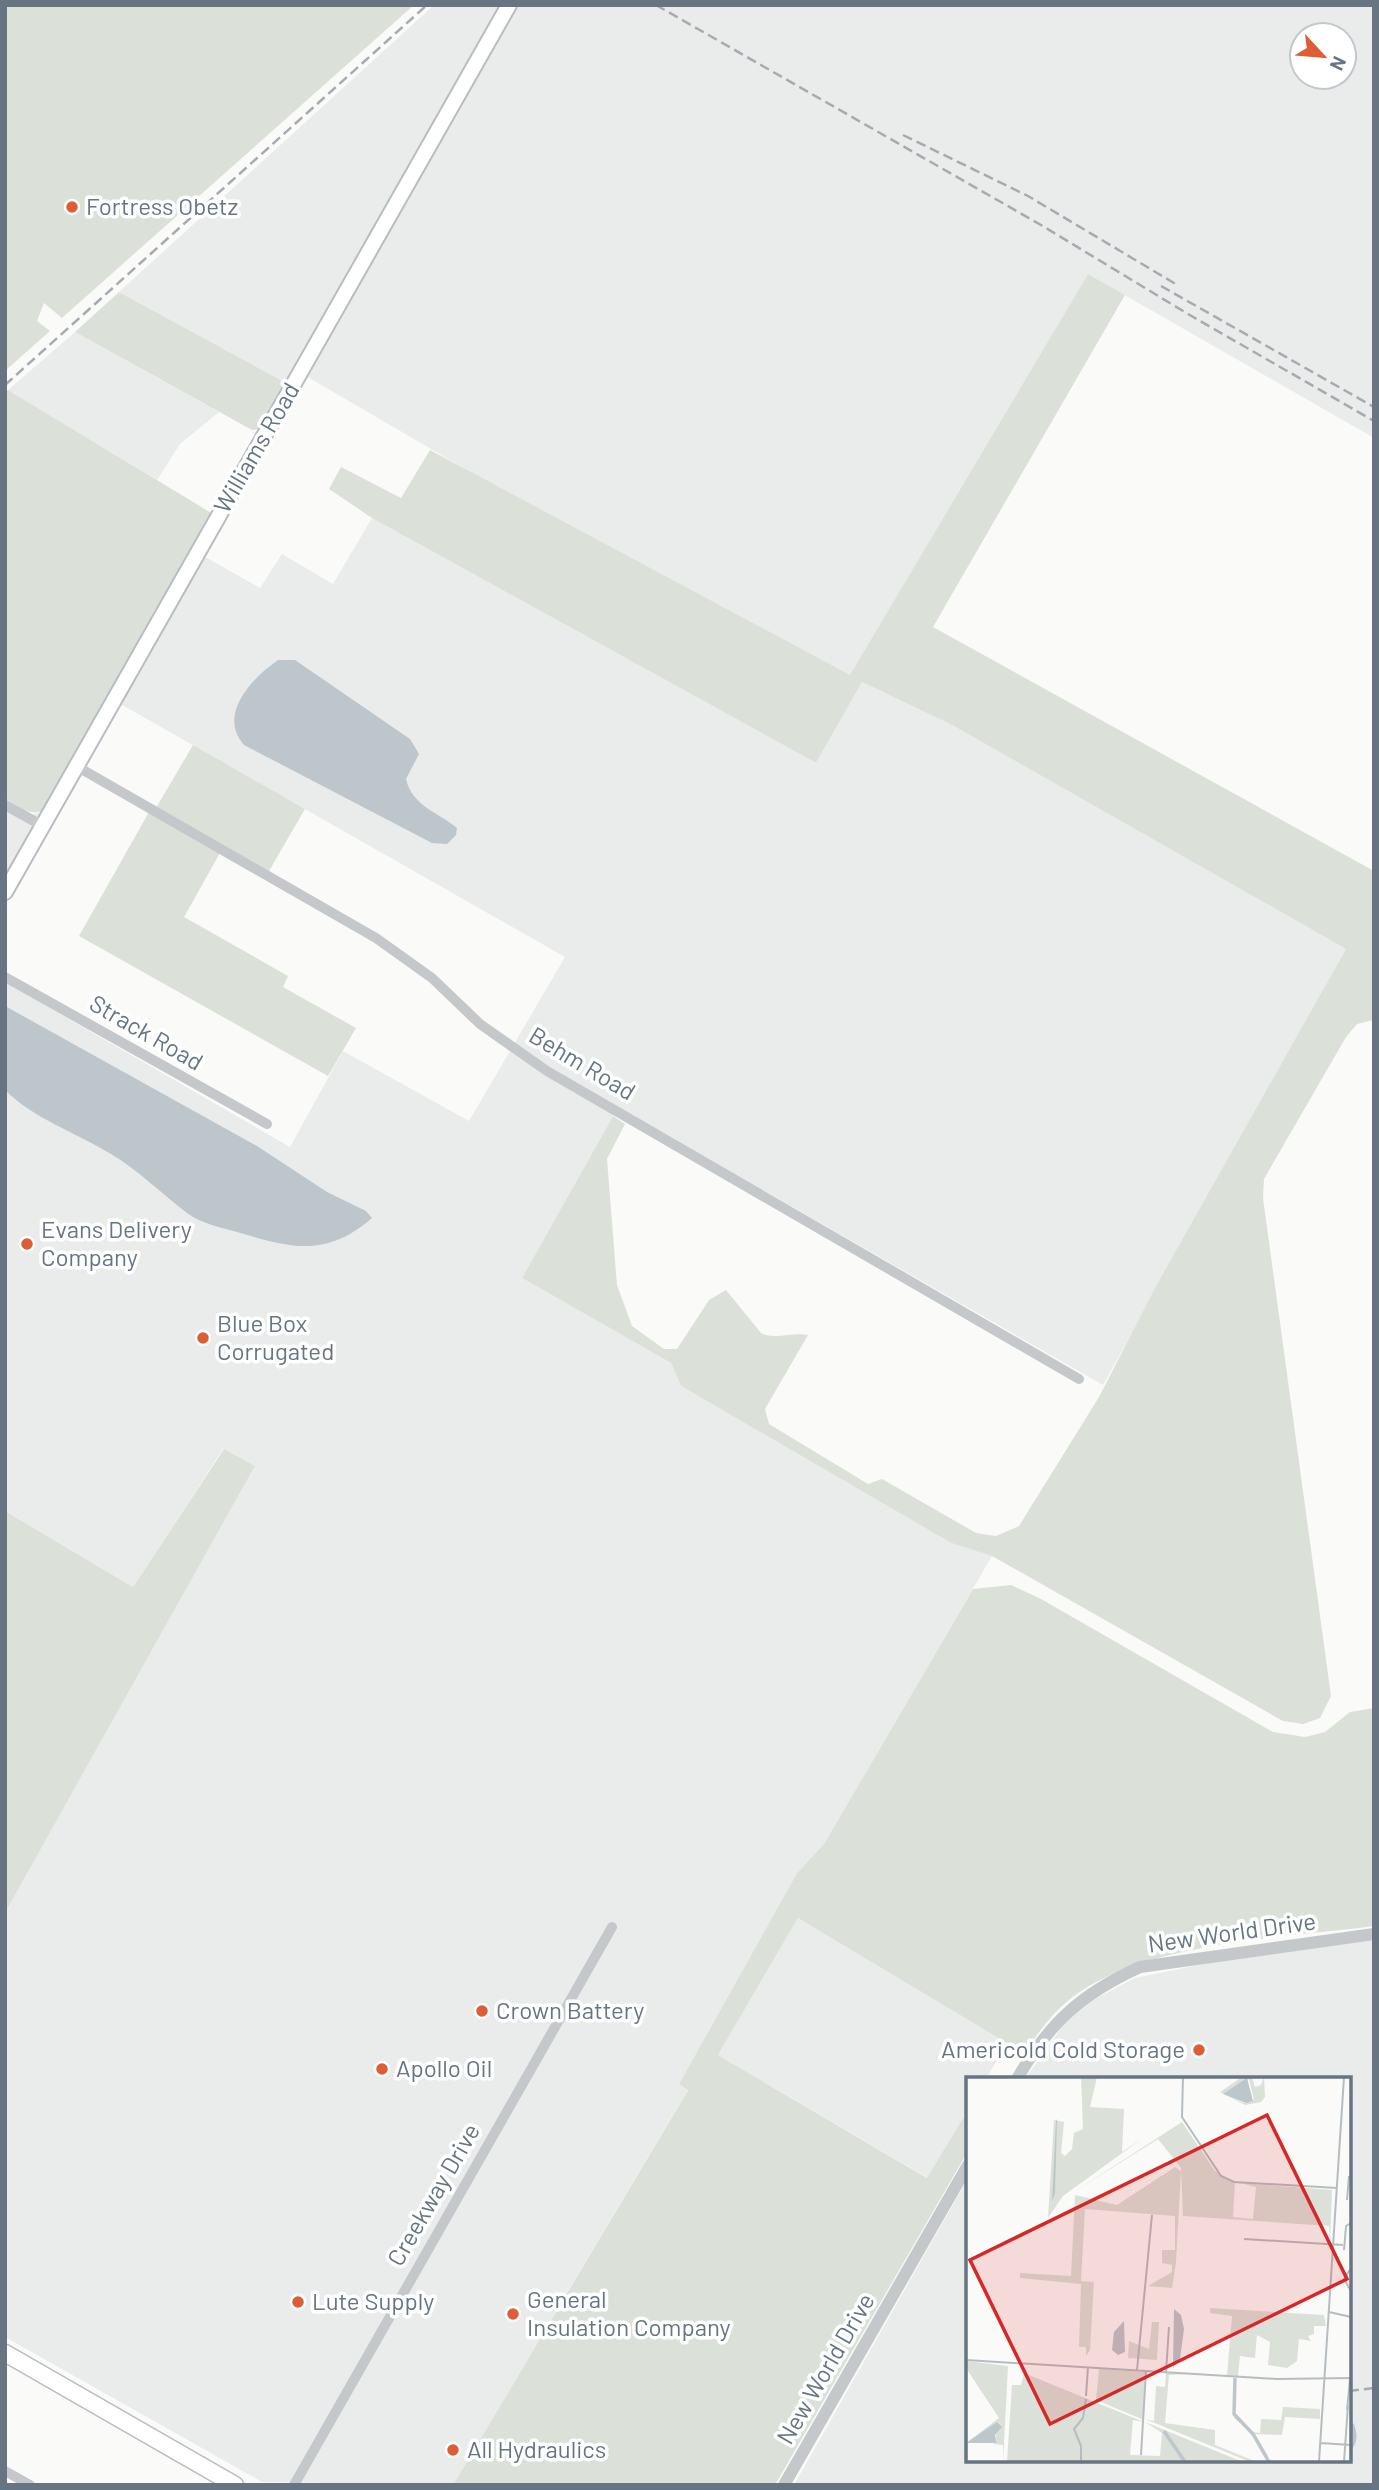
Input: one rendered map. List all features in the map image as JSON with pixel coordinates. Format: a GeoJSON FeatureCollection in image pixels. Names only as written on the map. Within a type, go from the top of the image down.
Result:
{"type":"FeatureCollection","features":[{"type":"Feature","properties":{"kind":"main road","name":"Williams Road"},"geometry":{"type":"LineString","coordinates":[[5,892],[509,5]]}},
{"type":"Feature","properties":{"kind":"main road"},"geometry":{"type":"LineString","coordinates":[[5,2353],[235,2485]]}},
{"type":"Feature","properties":{"kind":"street","name":"Behm Road"},"geometry":{"type":"LineString","coordinates":[[76,766],[376,938],[432,978],[481,1024],[547,1071],[1079,1379]]}},
{"type":"Feature","properties":{"kind":"street"},"geometry":{"type":"LineString","coordinates":[[5,805],[43,826]]}},
{"type":"Feature","properties":{"kind":"street","name":"Strack Road"},"geometry":{"type":"LineString","coordinates":[[5,977],[267,1124]]}},
{"type":"Feature","properties":{"kind":"street","name":"Creekway Drive"},"geometry":{"type":"LineString","coordinates":[[294,2485],[612,1927]]}},
{"type":"Feature","properties":{"kind":"street","name":"New World Drive"},"geometry":{"type":"LineString","coordinates":[[1018,2077],[1051,2027],[1073,2006],[1115,1979],[1140,1968],[1374,1934]]}},
{"type":"Feature","properties":{"kind":"street","name":"New World Drive"},"geometry":{"type":"LineString","coordinates":[[784,2485],[966,2168]]}},
{"type":"Feature","properties":{"kind":"street"},"geometry":{"type":"LineString","coordinates":[[5,2471],[30,2485]]}},
{"type":"Feature","properties":{"kind":"shaded area"},"geometry":{"type":"Polygon","coordinates":[[[5,5],[414,5],[62,318],[44,303],[37,321],[50,331],[5,371],[5,5]]]}},
{"type":"Feature","properties":{"kind":"shaded area"},"geometry":{"type":"Polygon","coordinates":[[[434,5],[1374,5],[1374,438],[1088,274],[850,676],[510,495],[306,376],[288,384],[119,292],[434,5]]]}},
{"type":"Feature","properties":{"kind":"shaded area"},"geometry":{"type":"Polygon","coordinates":[[[1088,274],[1125,295],[933,627],[1374,871],[1374,1020],[1357,1024],[1346,1037],[1264,1179],[1263,1198],[1331,1696],[1320,1718],[1303,1724],[1283,1721],[992,1556],[951,1543],[681,1386],[671,1363],[522,1278],[613,1116],[625,1124],[607,1159],[617,1285],[632,1326],[664,1349],[677,1349],[709,1300],[726,1290],[761,1333],[772,1336],[808,1335],[765,1409],[769,1424],[868,1484],[882,1479],[976,1533],[996,1536],[1019,1526],[1099,1397],[1155,1288],[1346,949],[952,725],[862,682],[816,763],[372,518],[329,489],[341,467],[401,498],[430,450],[850,675],[1088,274]]]}},
{"type":"Feature","properties":{"kind":"shaded area"},"geometry":{"type":"Polygon","coordinates":[[[119,292],[288,384],[261,429],[252,430],[75,332],[119,292]]]}},
{"type":"Feature","properties":{"kind":"shaded area"},"geometry":{"type":"Polygon","coordinates":[[[75,332],[219,412],[180,444],[157,480],[8,390],[75,332]]]}},
{"type":"Feature","properties":{"kind":"shaded area"},"geometry":{"type":"Polygon","coordinates":[[[8,390],[213,514],[48,807],[37,812],[26,811],[5,798],[5,392],[8,390]]]}},
{"type":"Feature","properties":{"kind":"shaded area"},"geometry":{"type":"Polygon","coordinates":[[[372,518],[816,763],[862,682],[952,725],[1346,949],[1103,1385],[618,1107],[522,1278],[671,1363],[681,1386],[951,1543],[992,1556],[824,1844],[797,1873],[679,2084],[688,2089],[453,2485],[262,2482],[5,2337],[5,1913],[255,1466],[223,1449],[133,1587],[5,1511],[5,982],[290,1147],[343,1051],[469,1121],[565,957],[110,698],[193,550],[260,588],[282,554],[333,584],[372,518]]]}},
{"type":"Feature","properties":{"kind":"shaded area"},"geometry":{"type":"Polygon","coordinates":[[[278,660],[295,660],[410,739],[419,754],[406,779],[409,788],[427,808],[457,828],[456,835],[447,844],[432,843],[244,745],[234,722],[236,710],[249,687],[278,660]]]}},
{"type":"Feature","properties":{"kind":"shaded area"},"geometry":{"type":"Polygon","coordinates":[[[193,745],[305,809],[269,871],[156,808],[193,745]]]}},
{"type":"Feature","properties":{"kind":"shaded area"},"geometry":{"type":"Polygon","coordinates":[[[5,798],[32,814],[41,813],[41,820],[5,884],[5,798]]]}},
{"type":"Feature","properties":{"kind":"shaded area"},"geometry":{"type":"Polygon","coordinates":[[[149,812],[220,853],[184,917],[288,976],[283,987],[356,1028],[328,1076],[79,936],[149,812]]]}},
{"type":"Feature","properties":{"kind":"shaded area"},"geometry":{"type":"Polygon","coordinates":[[[5,1006],[257,1146],[327,1192],[366,1211],[372,1218],[339,1239],[307,1246],[256,1238],[193,1217],[121,1161],[42,1117],[5,1090],[5,1006]]]}},
{"type":"Feature","properties":{"kind":"shaded area"},"geometry":{"type":"Polygon","coordinates":[[[224,1449],[255,1466],[5,1913],[5,1511],[133,1587],[224,1449]]]}},
{"type":"Feature","properties":{"kind":"shaded area"},"geometry":{"type":"Polygon","coordinates":[[[1011,1585],[1041,1599],[1273,1732],[1305,1737],[1325,1732],[1350,1712],[1374,1708],[1374,1926],[1214,1946],[1173,1954],[1134,1966],[1099,1981],[1069,2000],[1024,2053],[798,1918],[718,2055],[927,2178],[966,2113],[966,2154],[775,2485],[453,2485],[688,2090],[679,2084],[797,1873],[824,1844],[973,1589],[1011,1585]]]}},
{"type":"Feature","properties":{"kind":"shaded area"},"geometry":{"type":"Polygon","coordinates":[[[798,1918],[1008,2041],[987,2077],[966,2077],[966,2113],[928,2178],[718,2055],[798,1918]]]}},
{"type":"Feature","properties":{"kind":"shaded area"},"geometry":{"type":"Polygon","coordinates":[[[1374,1940],[1374,2485],[794,2485],[966,2182],[966,2462],[1351,2462],[1351,2077],[1026,2077],[1067,2020],[1095,1999],[1135,1978],[1228,1959],[1374,1940]]]}},
{"type":"Feature","properties":{"kind":"shaded area"},"geometry":{"type":"Polygon","coordinates":[[[1351,2422],[1357,2436],[1351,2450],[1351,2422]]]}},
{"type":"Feature","properties":{"kind":"railway"},"geometry":{"type":"LineString","coordinates":[[5,385],[427,5]]}},
{"type":"Feature","properties":{"kind":"railway"},"geometry":{"type":"LineString","coordinates":[[656,5],[1041,225],[1188,314],[1374,421]]}},
{"type":"Feature","properties":{"kind":"railway"},"geometry":{"type":"LineString","coordinates":[[903,135],[1028,196],[1179,286]]}},
{"type":"Feature","properties":{"kind":"railway"},"geometry":{"type":"LineString","coordinates":[[1161,286],[1374,407]]}},
{"type":"Feature","properties":{"kind":"railway"},"geometry":{"type":"LineString","coordinates":[[1351,2391],[1374,2388]]}},
{"type":"Feature","properties":{"kind":"place","name":"Fortress Obetz"},"geometry":{"type":"Point","coordinates":[72,207]}},
{"type":"Feature","properties":{"kind":"place","name":"Evans Delivery Company"},"geometry":{"type":"Point","coordinates":[27,1244]}},
{"type":"Feature","properties":{"kind":"place","name":"Blue Box Corrugated"},"geometry":{"type":"Point","coordinates":[203,1338]}},
{"type":"Feature","properties":{"kind":"place","name":"Crown Battery"},"geometry":{"type":"Point","coordinates":[482,2011]}},
{"type":"Feature","properties":{"kind":"place","name":"Americold Cold Storage"},"geometry":{"type":"Point","coordinates":[1199,2050]}},
{"type":"Feature","properties":{"kind":"place","name":"Apollo Oil"},"geometry":{"type":"Point","coordinates":[382,2069]}},
{"type":"Feature","properties":{"kind":"place","name":"Lute Supply"},"geometry":{"type":"Point","coordinates":[298,2302]}},
{"type":"Feature","properties":{"kind":"place","name":"General Insulation Company"},"geometry":{"type":"Point","coordinates":[513,2314]}},
{"type":"Feature","properties":{"kind":"place","name":"All Hydraulics"},"geometry":{"type":"Point","coordinates":[453,2450]}}]}
